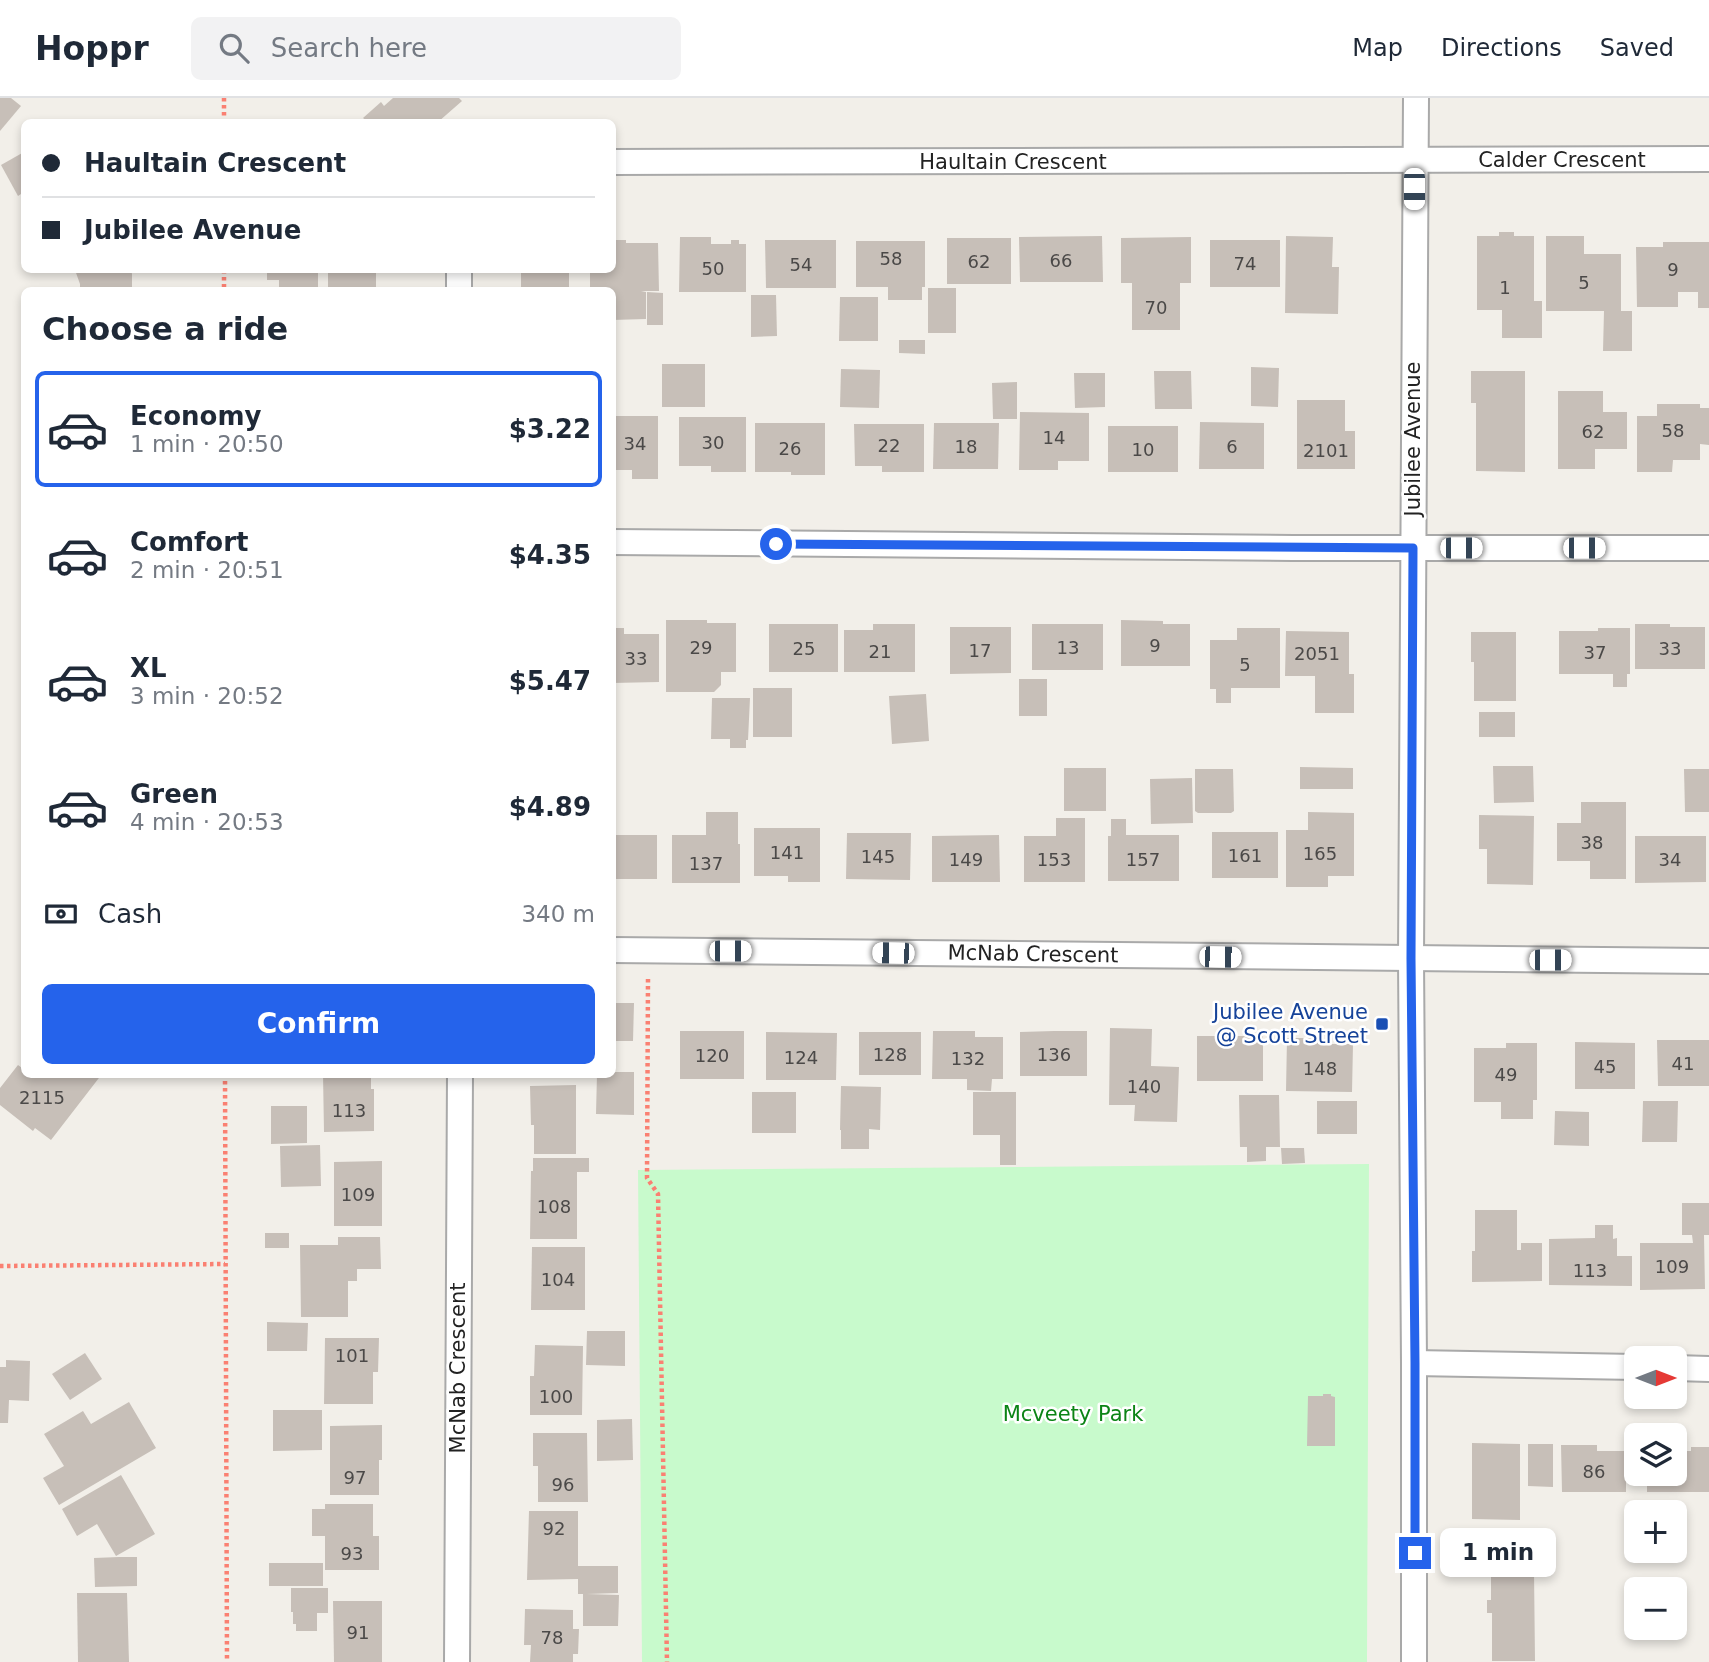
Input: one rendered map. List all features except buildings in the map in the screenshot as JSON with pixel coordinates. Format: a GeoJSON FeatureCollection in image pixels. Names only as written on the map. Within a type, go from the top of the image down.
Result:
{"type":"FeatureCollection","features":[{"type":"Feature","properties":{"kind":"street","name":"Jubilee Avenue"},"geometry":{"type":"LineString","coordinates":[[1415,1662],[1411,959],[1416,98]]}},
{"type":"Feature","properties":{"kind":"street","name":"Calder Crescent"},"geometry":{"type":"LineString","coordinates":[[1415,161],[1709,159]]}},
{"type":"Feature","properties":{"kind":"street","name":"Haultain Crescent"},"geometry":{"type":"LineString","coordinates":[[616,162],[1415,161]]}},
{"type":"Feature","properties":{"kind":"street"},"geometry":{"type":"LineString","coordinates":[[616,542],[1709,548]]}},
{"type":"Feature","properties":{"kind":"street","name":"McNab Crescent"},"geometry":{"type":"LineString","coordinates":[[616,950],[1709,961]]}},
{"type":"Feature","properties":{"kind":"street","name":"McNab Crescent"},"geometry":{"type":"LineString","coordinates":[[457,1662],[460,1078]]}},
{"type":"Feature","properties":{"kind":"street"},"geometry":{"type":"LineString","coordinates":[[1415,1363],[1624,1367]]}},
{"type":"Feature","properties":{"kind":"street"},"geometry":{"type":"LineString","coordinates":[[1687,1368],[1709,1369]]}},
{"type":"Feature","properties":{"kind":"path"},"geometry":{"type":"LineString","coordinates":[[224,98],[224,119]]}},
{"type":"Feature","properties":{"kind":"path"},"geometry":{"type":"LineString","coordinates":[[648,950],[647,1178],[658,1194],[667,1662]]}},
{"type":"Feature","properties":{"kind":"path"},"geometry":{"type":"LineString","coordinates":[[225,1078],[227,1662]]}},
{"type":"Feature","properties":{"kind":"path"},"geometry":{"type":"LineString","coordinates":[[0,1266],[225,1264]]}},
{"type":"Feature","properties":{"kind":"green space","name":"Mcveety Park"},"geometry":{"type":"Polygon","coordinates":[[[1369,1164],[1367,1662],[642,1662],[638,1170],[1369,1164]]]}},
{"type":"Feature","properties":{"kind":"place","name":"Jubilee Avenue @ Scott Street"},"geometry":{"type":"Point","coordinates":[1382,1024]}},
{"type":"Feature","properties":{"kind":"route"},"geometry":{"type":"LineString","coordinates":[[776,544],[1413,548],[1411,959],[1415,1553]]}}]}
